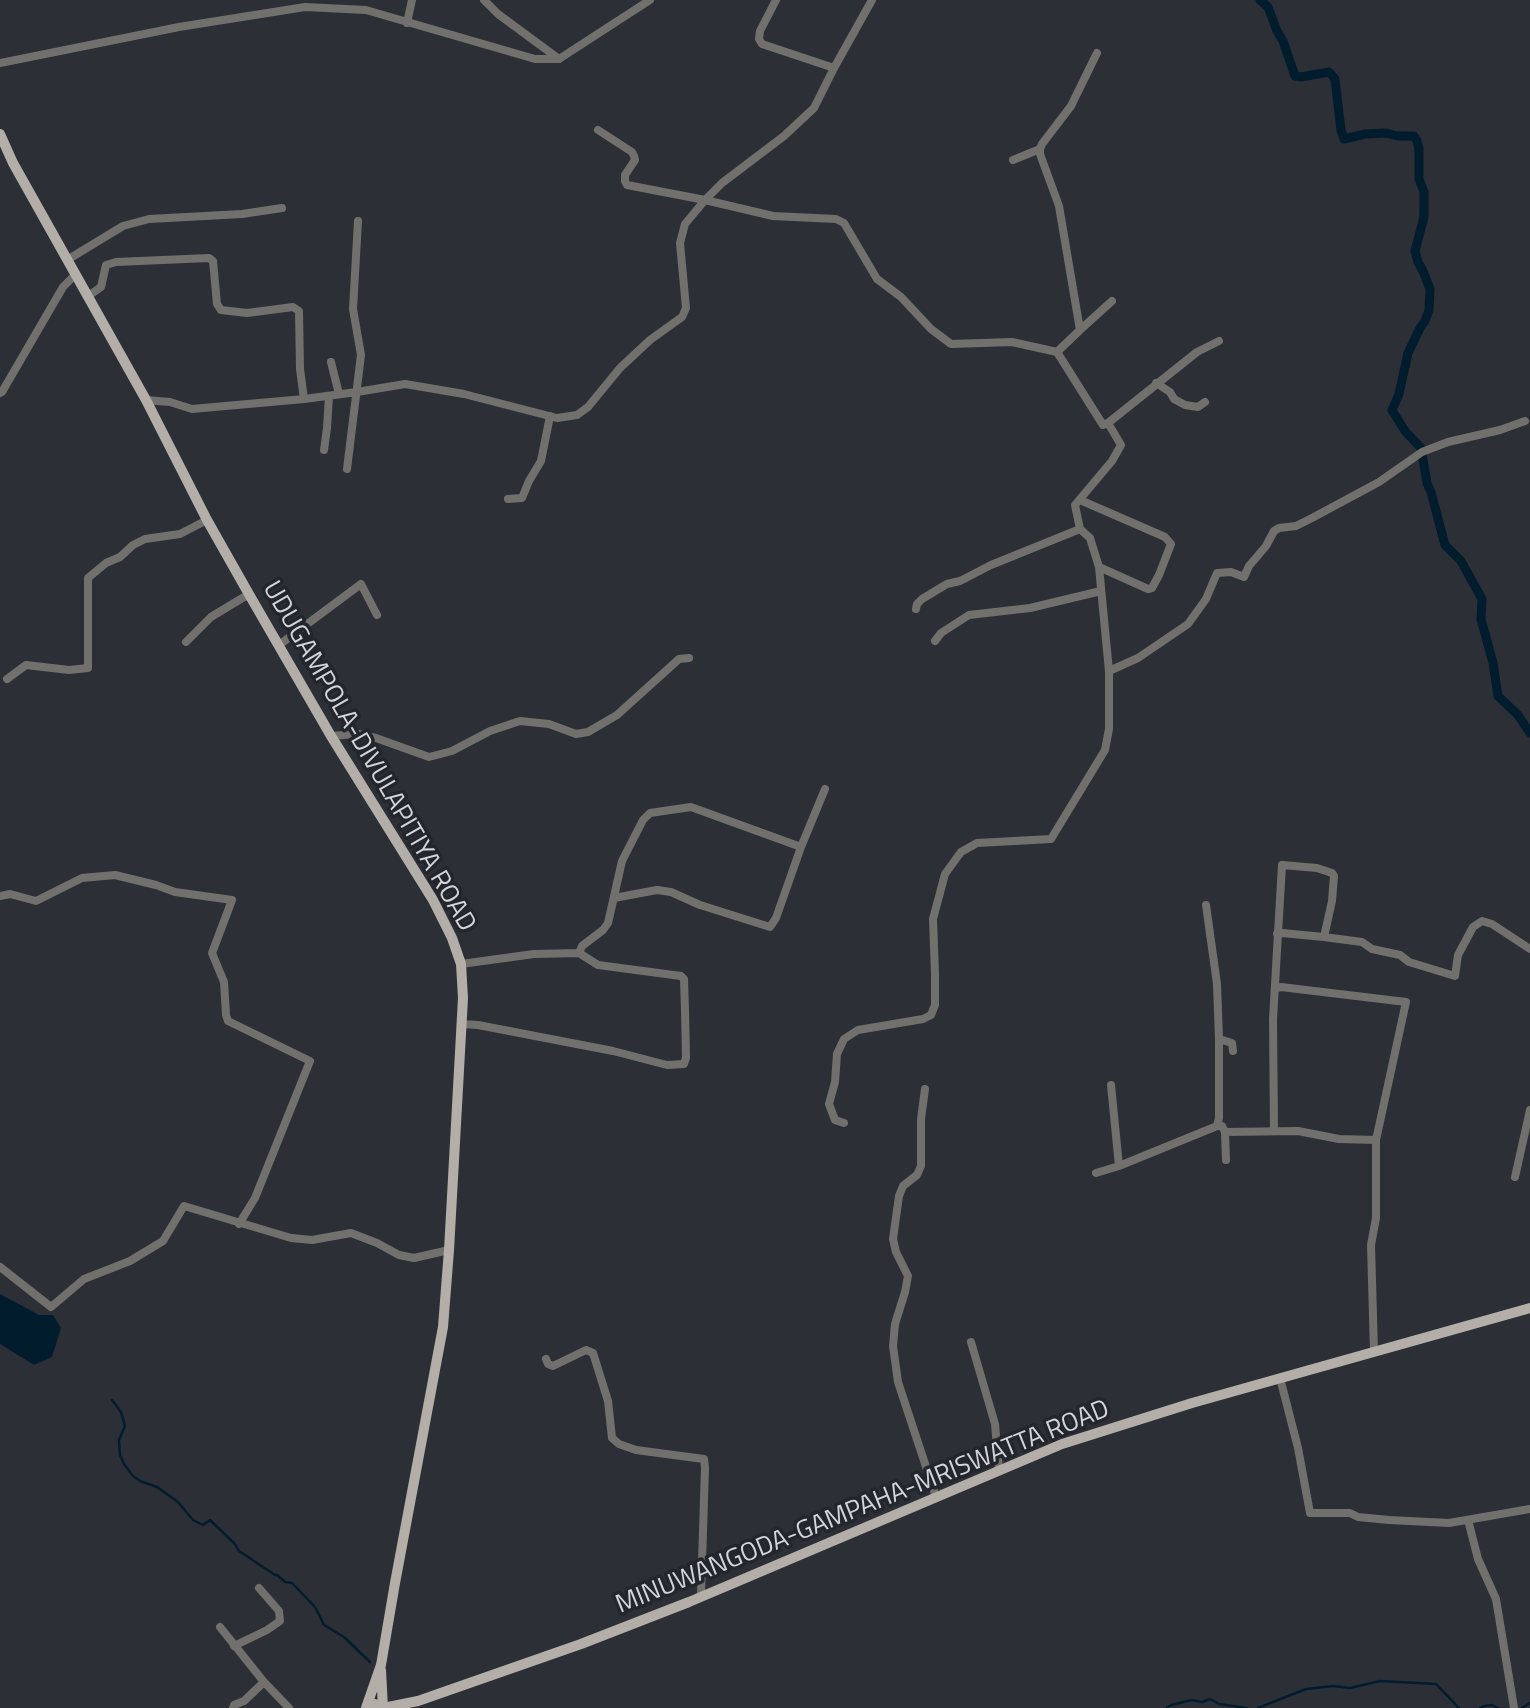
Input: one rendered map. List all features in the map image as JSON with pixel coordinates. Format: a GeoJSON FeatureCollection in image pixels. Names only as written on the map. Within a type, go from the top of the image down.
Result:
{"type":"FeatureCollection","features":[{"type":"Feature","properties":{"kind":"main road","name":"UDUGAMPOLA-DIVULAPITIYA ROAD"},"geometry":{"type":"LineString","coordinates":[[0,134],[13,163],[146,400],[207,520],[331,736],[433,900],[452,938],[461,964],[462,1024],[443,1327],[381,1665],[366,1708]]}},
{"type":"Feature","properties":{"kind":"main road","name":"MINUWANGODA-GAMPAHA-MRISWATTA ROAD"},"geometry":{"type":"LineString","coordinates":[[366,1708],[375,1704],[383,1708],[418,1701],[581,1644],[699,1598],[1062,1444],[1192,1403],[1530,1308]]}},
{"type":"Feature","properties":{"kind":"main road","name":"UDUGAMPOLA-DIVULAPITIYA ROAD"},"geometry":{"type":"LineString","coordinates":[[381,1665],[383,1708]]}},
{"type":"Feature","properties":{"kind":"main road","name":"MINUWANGODA-GAMPAHA-MRISWATTA ROAD"},"geometry":{"type":"LineString","coordinates":[[407,1708],[418,1701]]}},
{"type":"Feature","properties":{"kind":"street"},"geometry":{"type":"LineString","coordinates":[[407,23],[412,0]]}},
{"type":"Feature","properties":{"kind":"street"},"geometry":{"type":"LineString","coordinates":[[484,0],[498,14],[559,59]]}},
{"type":"Feature","properties":{"kind":"street"},"geometry":{"type":"LineString","coordinates":[[0,63],[179,27],[305,7],[366,10],[535,58],[559,59],[650,0]]}},
{"type":"Feature","properties":{"kind":"street"},"geometry":{"type":"LineString","coordinates":[[776,0],[760,32],[759,39],[762,44],[834,68]]}},
{"type":"Feature","properties":{"kind":"street"},"geometry":{"type":"LineString","coordinates":[[146,400],[170,402],[192,409],[304,399],[405,384],[464,394],[557,418],[577,415],[588,407],[620,368],[650,340],[682,317],[686,308],[680,243],[685,224],[722,183],[784,136],[814,108],[872,0]]}},
{"type":"Feature","properties":{"kind":"street"},"geometry":{"type":"LineString","coordinates":[[1080,330],[1059,206],[1040,149],[1071,106],[1097,53]]}},
{"type":"Feature","properties":{"kind":"street"},"geometry":{"type":"LineString","coordinates":[[598,130],[632,152],[635,160],[625,175],[627,185],[773,216],[836,219],[844,223],[877,279],[901,297],[931,329],[951,344],[1012,342],[1057,352],[1103,425],[1197,352],[1219,341]]}},
{"type":"Feature","properties":{"kind":"street"},"geometry":{"type":"LineString","coordinates":[[1013,160],[1040,149]]}},
{"type":"Feature","properties":{"kind":"street"},"geometry":{"type":"LineString","coordinates":[[67,260],[123,226],[149,219],[242,214],[282,208]]}},
{"type":"Feature","properties":{"kind":"street"},"geometry":{"type":"LineString","coordinates":[[347,470],[361,355],[353,309],[358,220]]}},
{"type":"Feature","properties":{"kind":"street"},"geometry":{"type":"LineString","coordinates":[[88,297],[101,288],[106,265],[116,262],[209,258],[214,261],[218,304],[221,310],[247,313],[293,307],[299,311],[300,369],[304,399]]}},
{"type":"Feature","properties":{"kind":"street"},"geometry":{"type":"LineString","coordinates":[[0,393],[63,287],[75,275]]}},
{"type":"Feature","properties":{"kind":"street"},"geometry":{"type":"LineString","coordinates":[[1057,352],[1112,301]]}},
{"type":"Feature","properties":{"kind":"street"},"geometry":{"type":"LineString","coordinates":[[331,362],[339,394]]}},
{"type":"Feature","properties":{"kind":"street"},"geometry":{"type":"LineString","coordinates":[[1156,383],[1185,405],[1198,407],[1205,402]]}},
{"type":"Feature","properties":{"kind":"street"},"geometry":{"type":"LineString","coordinates":[[324,450],[329,396]]}},
{"type":"Feature","properties":{"kind":"street"},"geometry":{"type":"LineString","coordinates":[[508,499],[522,498],[541,461],[550,416]]}},
{"type":"Feature","properties":{"kind":"street"},"geometry":{"type":"LineString","coordinates":[[1109,671],[1138,658],[1188,624],[1206,599],[1217,573],[1231,572],[1244,577],[1274,531],[1296,526],[1312,518],[1379,482],[1422,452],[1525,421]]}},
{"type":"Feature","properties":{"kind":"street"},"geometry":{"type":"LineString","coordinates":[[844,1123],[835,1120],[830,1104],[837,1055],[844,1039],[858,1030],[923,1019],[931,1015],[935,1005],[933,919],[945,874],[961,852],[977,843],[1052,839],[1105,750],[1109,729],[1109,671],[1099,567],[1090,538],[1080,529],[1076,505],[1112,461],[1121,445],[1108,423]]}},
{"type":"Feature","properties":{"kind":"street"},"geometry":{"type":"LineString","coordinates":[[1080,500],[1165,537],[1171,544],[1152,588],[1148,589],[1099,567]]}},
{"type":"Feature","properties":{"kind":"street"},"geometry":{"type":"LineString","coordinates":[[7,679],[26,665],[69,670],[88,668],[88,578],[106,563],[120,557],[133,545],[145,539],[180,534],[207,520]]}},
{"type":"Feature","properties":{"kind":"street"},"geometry":{"type":"LineString","coordinates":[[916,609],[922,599],[947,584],[960,581],[991,565],[1080,529]]}},
{"type":"Feature","properties":{"kind":"street"},"geometry":{"type":"LineString","coordinates":[[279,645],[361,584],[377,615]]}},
{"type":"Feature","properties":{"kind":"street"},"geometry":{"type":"LineString","coordinates":[[935,641],[941,633],[969,615],[1030,608],[1101,591]]}},
{"type":"Feature","properties":{"kind":"street"},"geometry":{"type":"LineString","coordinates":[[186,642],[211,617],[250,596]]}},
{"type":"Feature","properties":{"kind":"street"},"geometry":{"type":"LineString","coordinates":[[331,736],[358,734],[429,757],[452,751],[490,731],[520,721],[549,724],[576,734],[588,732],[617,715],[679,659],[690,658]]}},
{"type":"Feature","properties":{"kind":"street"},"geometry":{"type":"LineString","coordinates":[[614,898],[657,890],[671,892],[700,905],[770,927],[776,918],[825,789]]}},
{"type":"Feature","properties":{"kind":"street"},"geometry":{"type":"LineString","coordinates":[[579,953],[582,946],[608,923],[622,861],[643,820],[650,813],[691,807],[801,848]]}},
{"type":"Feature","properties":{"kind":"street"},"geometry":{"type":"LineString","coordinates":[[1274,1130],[1273,1020],[1282,865],[1317,868],[1334,876],[1324,937]]}},
{"type":"Feature","properties":{"kind":"street"},"geometry":{"type":"LineString","coordinates":[[0,896],[10,894],[36,901],[82,878],[115,875],[175,892],[232,900],[212,953],[224,982],[228,1021],[310,1061],[255,1198],[239,1224]]}},
{"type":"Feature","properties":{"kind":"street"},"geometry":{"type":"LineString","coordinates":[[1206,905],[1217,984],[1219,1118],[1226,1160]]}},
{"type":"Feature","properties":{"kind":"street"},"geometry":{"type":"LineString","coordinates":[[1277,934],[1362,942],[1372,948],[1400,955],[1409,962],[1455,976],[1458,955],[1473,927],[1482,921],[1492,924],[1530,950]]}},
{"type":"Feature","properties":{"kind":"street"},"geometry":{"type":"LineString","coordinates":[[461,964],[534,954],[579,953],[598,965],[681,976],[684,979],[686,1058],[684,1064],[667,1065],[612,1051],[462,1024]]}},
{"type":"Feature","properties":{"kind":"street"},"geometry":{"type":"LineString","coordinates":[[1275,989],[1281,987],[1406,1002],[1376,1140],[1376,1218],[1371,1245],[1374,1352]]}},
{"type":"Feature","properties":{"kind":"street"},"geometry":{"type":"LineString","coordinates":[[1219,1039],[1232,1043],[1233,1051]]}},
{"type":"Feature","properties":{"kind":"street"},"geometry":{"type":"LineString","coordinates":[[1111,1085],[1119,1166]]}},
{"type":"Feature","properties":{"kind":"street"},"geometry":{"type":"LineString","coordinates":[[925,1089],[921,1119],[921,1166],[917,1175],[903,1186],[899,1196],[893,1239],[896,1252],[908,1276],[892,1346],[898,1382],[936,1497]]}},
{"type":"Feature","properties":{"kind":"street"},"geometry":{"type":"LineString","coordinates":[[1515,1177],[1530,1110]]}},
{"type":"Feature","properties":{"kind":"street"},"geometry":{"type":"LineString","coordinates":[[1096,1173],[1221,1129],[1298,1131],[1339,1139],[1376,1140]]}},
{"type":"Feature","properties":{"kind":"street"},"geometry":{"type":"LineString","coordinates":[[0,1266],[51,1307],[84,1279],[130,1261],[163,1241],[184,1206],[291,1238],[312,1240],[351,1233],[399,1255],[414,1258],[449,1250]]}},
{"type":"Feature","properties":{"kind":"street"},"geometry":{"type":"LineString","coordinates":[[971,1342],[995,1424],[999,1470]]}},
{"type":"Feature","properties":{"kind":"street"},"geometry":{"type":"LineString","coordinates":[[546,1359],[548,1364],[553,1366],[586,1350],[593,1353],[608,1401],[612,1438],[619,1444],[636,1450],[704,1459],[699,1598]]}},
{"type":"Feature","properties":{"kind":"street"},"geometry":{"type":"LineString","coordinates":[[1280,1378],[1298,1448],[1310,1513],[1350,1513],[1358,1517],[1388,1520],[1449,1522],[1530,1509]]}},
{"type":"Feature","properties":{"kind":"street"},"geometry":{"type":"LineString","coordinates":[[1468,1520],[1478,1559],[1496,1600],[1514,1708]]}},
{"type":"Feature","properties":{"kind":"street"},"geometry":{"type":"LineString","coordinates":[[234,1646],[280,1621],[279,1611],[259,1588]]}},
{"type":"Feature","properties":{"kind":"street"},"geometry":{"type":"LineString","coordinates":[[220,1627],[264,1682],[289,1708]]}},
{"type":"Feature","properties":{"kind":"street"},"geometry":{"type":"LineString","coordinates":[[233,1708],[264,1682]]}},
{"type":"Feature","properties":{"kind":"water"},"geometry":{"type":"Polygon","coordinates":[[[0,1294],[39,1315],[53,1315],[61,1328],[52,1357],[34,1365],[0,1344],[0,1294]]]}},
{"type":"Feature","properties":{"kind":"waterway"},"geometry":{"type":"LineString","coordinates":[[1260,0],[1268,7],[1295,76],[1329,72],[1335,79],[1344,139],[1386,133],[1414,136],[1417,141],[1419,179],[1424,192],[1424,217],[1415,251],[1430,289],[1429,310],[1408,353],[1399,394],[1392,410],[1405,431],[1421,448],[1427,483],[1445,545],[1461,561],[1482,599],[1481,619],[1493,663],[1498,696],[1518,715],[1530,733]]}},
{"type":"Feature","properties":{"kind":"waterway"},"geometry":{"type":"LineString","coordinates":[[112,1400],[121,1412],[125,1426],[119,1440],[120,1455],[133,1476],[157,1487],[178,1502],[193,1520],[203,1525],[210,1520],[239,1551],[285,1582],[292,1583],[315,1607],[324,1625],[344,1637],[370,1662]]}},
{"type":"Feature","properties":{"kind":"waterway"},"geometry":{"type":"LineString","coordinates":[[1258,1708],[1306,1689],[1333,1686],[1350,1688],[1380,1681],[1436,1684],[1459,1708]]}},
{"type":"Feature","properties":{"kind":"waterway"},"geometry":{"type":"LineString","coordinates":[[1167,1708],[1192,1700],[1202,1702],[1210,1699],[1219,1704],[1247,1708]]}},
{"type":"Feature","properties":{"kind":"waterway"},"geometry":{"type":"LineString","coordinates":[[1522,1708],[1530,1703]]}},
{"type":"Feature","properties":{"kind":"waterway"},"geometry":{"type":"LineString","coordinates":[[1480,1708],[1492,1705],[1498,1708]]}}]}
